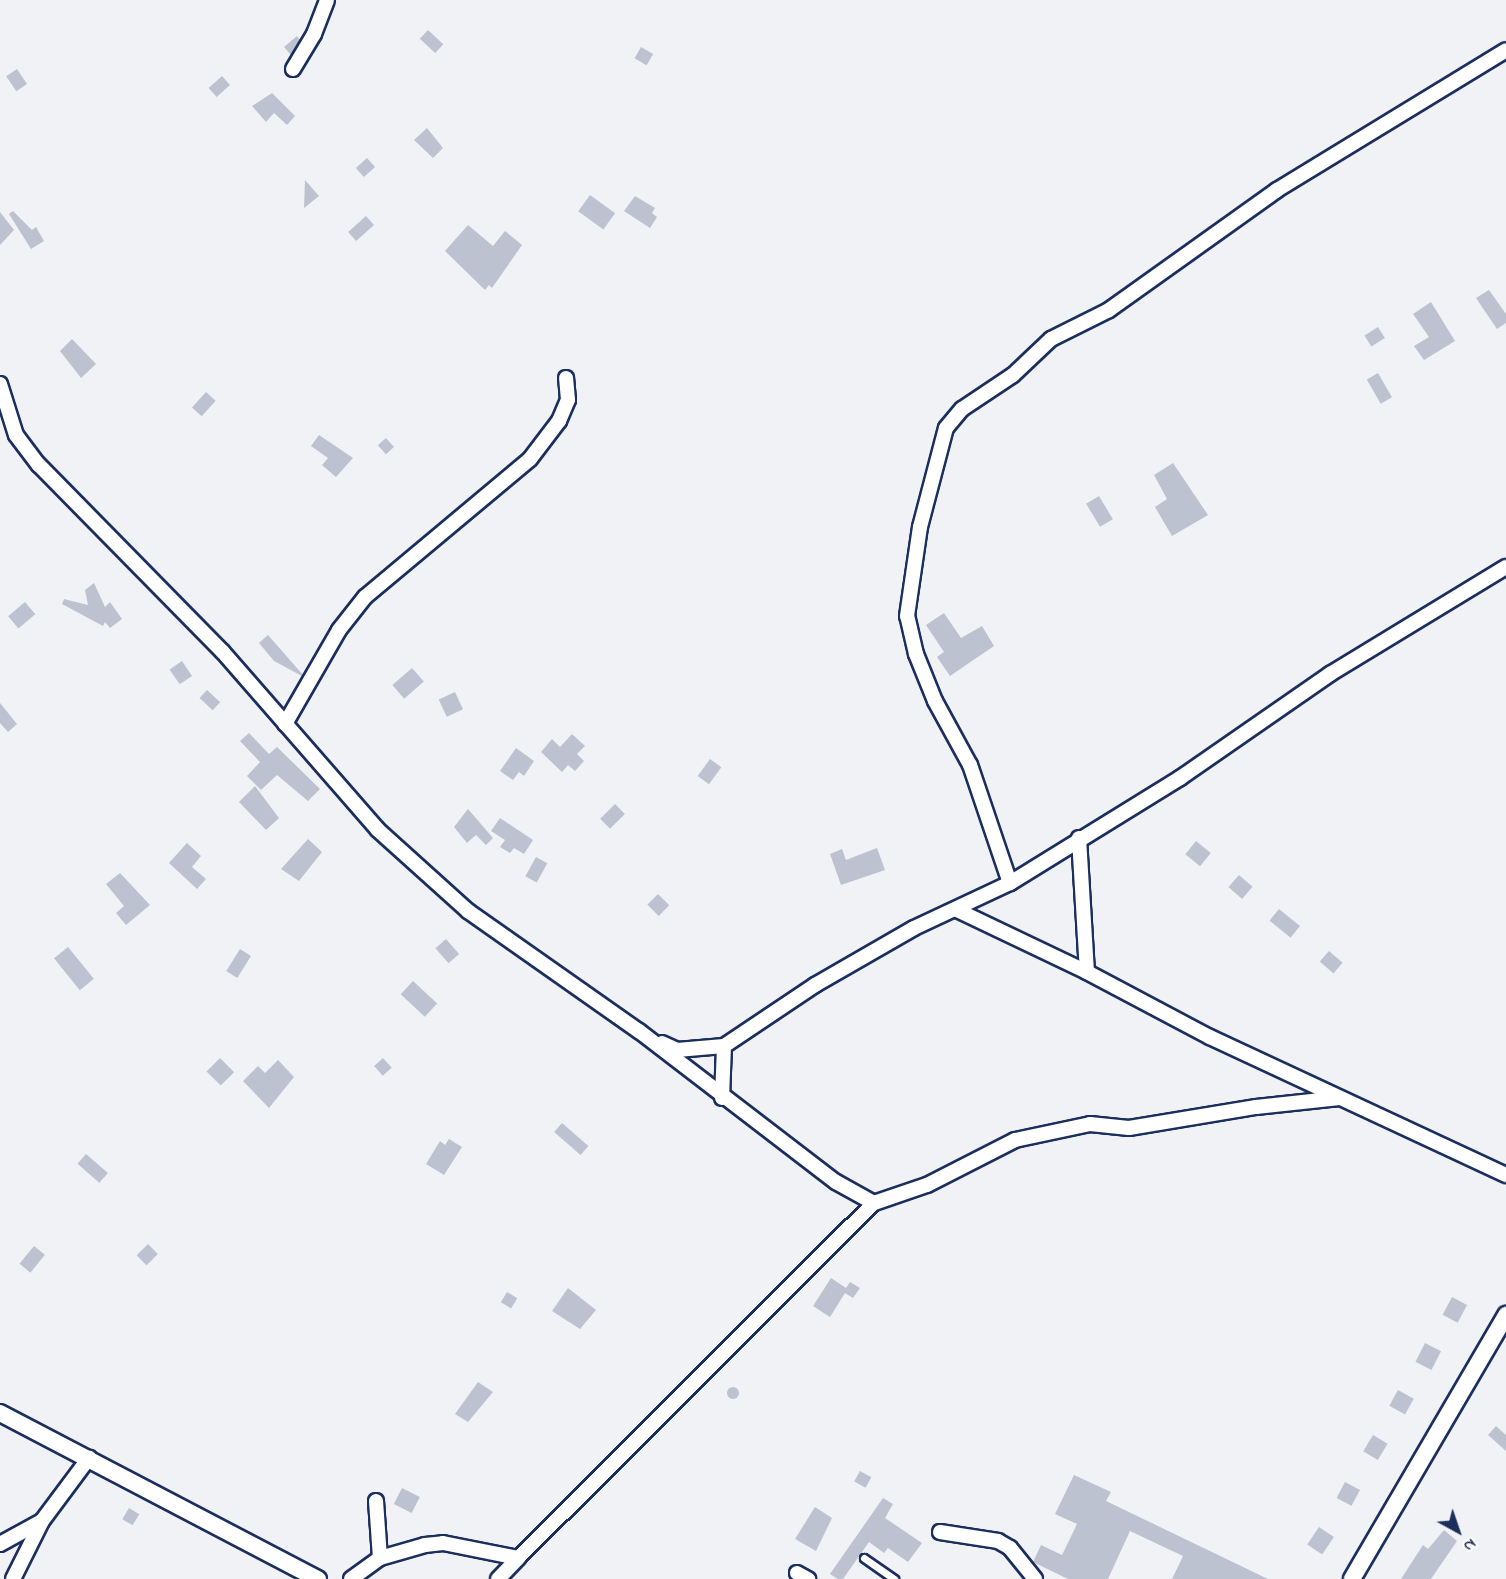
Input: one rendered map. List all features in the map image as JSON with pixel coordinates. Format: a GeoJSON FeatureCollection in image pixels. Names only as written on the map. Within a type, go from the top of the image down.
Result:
{"type":"FeatureCollection","features":[{"type":"Feature","properties":{"kind":"street"},"geometry":{"type":"LineString","coordinates":[[292,69],[314,34],[327,0]]}},
{"type":"Feature","properties":{"kind":"street"},"geometry":{"type":"LineString","coordinates":[[1010,883],[970,765],[935,701],[916,654],[907,615],[920,526],[946,428],[962,409],[1013,375],[1051,339],[1109,310],[1277,190],[1506,50]]}},
{"type":"Feature","properties":{"kind":"street"},"geometry":{"type":"LineString","coordinates":[[285,724],[339,630],[365,597],[530,459],[559,421],[568,400],[566,378]]}},
{"type":"Feature","properties":{"kind":"street"},"geometry":{"type":"LineString","coordinates":[[0,384],[16,435],[29,453],[222,651],[378,830],[468,910],[639,1031],[722,1098],[836,1182],[874,1203]]}},
{"type":"Feature","properties":{"kind":"street"},"geometry":{"type":"LineString","coordinates":[[639,1031],[676,1050],[724,1046],[814,985],[914,928],[957,910],[1010,883],[1079,838],[1180,778],[1330,674],[1506,567]]}},
{"type":"Feature","properties":{"kind":"street"},"geometry":{"type":"LineString","coordinates":[[1079,838],[1088,972]]}},
{"type":"Feature","properties":{"kind":"street"},"geometry":{"type":"LineString","coordinates":[[957,910],[1088,972],[1210,1037],[1506,1175]]}},
{"type":"Feature","properties":{"kind":"street"},"geometry":{"type":"LineString","coordinates":[[722,1098],[724,1046]]}},
{"type":"Feature","properties":{"kind":"street"},"geometry":{"type":"LineString","coordinates":[[498,1579],[874,1203],[927,1185],[1015,1140],[1090,1124],[1129,1128],[1256,1107],[1340,1098]]}},
{"type":"Feature","properties":{"kind":"street"},"geometry":{"type":"LineString","coordinates":[[1352,1579],[1506,1315]]}},
{"type":"Feature","properties":{"kind":"street"},"geometry":{"type":"LineString","coordinates":[[0,1413],[318,1579]]}},
{"type":"Feature","properties":{"kind":"street"},"geometry":{"type":"LineString","coordinates":[[13,1579],[42,1521],[89,1458]]}},
{"type":"Feature","properties":{"kind":"street"},"geometry":{"type":"LineString","coordinates":[[376,1501],[380,1558]]}},
{"type":"Feature","properties":{"kind":"street"},"geometry":{"type":"LineString","coordinates":[[0,1544],[42,1521]]}},
{"type":"Feature","properties":{"kind":"street"},"geometry":{"type":"LineString","coordinates":[[940,1532],[998,1540],[1010,1548],[1035,1579]]}},
{"type":"Feature","properties":{"kind":"street"},"geometry":{"type":"LineString","coordinates":[[351,1579],[380,1558],[443,1543],[518,1558]]}},
{"type":"Feature","properties":{"kind":"lane"},"geometry":{"type":"LineString","coordinates":[[864,1558],[894,1579]]}},
{"type":"Feature","properties":{"kind":"building"},"geometry":{"type":"Polygon","coordinates":[[[428,30],[443,44],[435,53],[420,39],[428,30]]]}},
{"type":"Feature","properties":{"kind":"building"},"geometry":{"type":"Polygon","coordinates":[[[297,36],[300,40],[291,55],[284,47],[297,36]]]}},
{"type":"Feature","properties":{"kind":"building"},"geometry":{"type":"Polygon","coordinates":[[[641,47],[653,54],[647,65],[634,58],[641,47]]]}},
{"type":"Feature","properties":{"kind":"building"},"geometry":{"type":"Polygon","coordinates":[[[17,69],[27,84],[16,91],[6,76],[17,69]]]}},
{"type":"Feature","properties":{"kind":"building"},"geometry":{"type":"Polygon","coordinates":[[[222,76],[230,85],[217,97],[209,88],[222,76]]]}},
{"type":"Feature","properties":{"kind":"building"},"geometry":{"type":"Polygon","coordinates":[[[272,93],[295,116],[287,125],[274,113],[266,122],[252,106],[272,93]]]}},
{"type":"Feature","properties":{"kind":"building"},"geometry":{"type":"Polygon","coordinates":[[[427,128],[443,148],[433,158],[414,140],[427,128]]]}},
{"type":"Feature","properties":{"kind":"building"},"geometry":{"type":"Polygon","coordinates":[[[367,158],[375,167],[364,177],[356,168],[367,158]]]}},
{"type":"Feature","properties":{"kind":"building"},"geometry":{"type":"Polygon","coordinates":[[[305,180],[319,196],[304,208],[305,180]]]}},
{"type":"Feature","properties":{"kind":"building"},"geometry":{"type":"Polygon","coordinates":[[[590,195],[615,213],[603,229],[578,211],[590,195]]]}},
{"type":"Feature","properties":{"kind":"building"},"geometry":{"type":"Polygon","coordinates":[[[635,196],[655,208],[652,213],[657,217],[650,228],[624,211],[635,196]]]}},
{"type":"Feature","properties":{"kind":"building"},"geometry":{"type":"Polygon","coordinates":[[[13,211],[32,230],[36,227],[44,241],[31,249],[9,214],[13,211]]]}},
{"type":"Feature","properties":{"kind":"building"},"geometry":{"type":"Polygon","coordinates":[[[0,212],[14,230],[0,245],[0,212]]]}},
{"type":"Feature","properties":{"kind":"building"},"geometry":{"type":"Polygon","coordinates":[[[366,216],[374,225],[356,241],[348,232],[366,216]]]}},
{"type":"Feature","properties":{"kind":"building"},"geometry":{"type":"Polygon","coordinates":[[[468,225],[493,246],[505,231],[522,245],[492,288],[489,285],[485,290],[445,251],[468,225]]]}},
{"type":"Feature","properties":{"kind":"building"},"geometry":{"type":"Polygon","coordinates":[[[1489,290],[1506,314],[1506,323],[1497,329],[1476,298],[1489,290]]]}},
{"type":"Feature","properties":{"kind":"building"},"geometry":{"type":"Polygon","coordinates":[[[1431,302],[1455,341],[1424,360],[1414,346],[1429,337],[1413,314],[1431,302]]]}},
{"type":"Feature","properties":{"kind":"building"},"geometry":{"type":"Polygon","coordinates":[[[1378,327],[1385,338],[1371,347],[1364,335],[1378,327]]]}},
{"type":"Feature","properties":{"kind":"building"},"geometry":{"type":"Polygon","coordinates":[[[72,339],[96,364],[81,378],[60,351],[72,339]]]}},
{"type":"Feature","properties":{"kind":"building"},"geometry":{"type":"Polygon","coordinates":[[[1378,373],[1392,397],[1381,404],[1367,380],[1378,373]]]}},
{"type":"Feature","properties":{"kind":"building"},"geometry":{"type":"Polygon","coordinates":[[[206,392],[216,401],[202,416],[192,408],[206,392]]]}},
{"type":"Feature","properties":{"kind":"building"},"geometry":{"type":"Polygon","coordinates":[[[319,435],[353,458],[336,477],[322,465],[328,458],[311,446],[319,435]]]}},
{"type":"Feature","properties":{"kind":"building"},"geometry":{"type":"Polygon","coordinates":[[[386,438],[394,447],[386,454],[378,445],[386,438]]]}},
{"type":"Feature","properties":{"kind":"building"},"geometry":{"type":"Polygon","coordinates":[[[1173,463],[1208,515],[1172,536],[1155,507],[1167,499],[1154,475],[1173,463]]]}},
{"type":"Feature","properties":{"kind":"building"},"geometry":{"type":"Polygon","coordinates":[[[1099,496],[1113,519],[1100,527],[1086,504],[1099,496]]]}},
{"type":"Feature","properties":{"kind":"building"},"geometry":{"type":"Polygon","coordinates":[[[94,583],[105,607],[110,602],[122,619],[110,628],[105,622],[103,626],[62,604],[64,599],[88,605],[85,590],[94,583]]]}},
{"type":"Feature","properties":{"kind":"building"},"geometry":{"type":"Polygon","coordinates":[[[25,602],[35,614],[18,628],[8,616],[25,602]]]}},
{"type":"Feature","properties":{"kind":"building"},"geometry":{"type":"Polygon","coordinates":[[[944,613],[961,638],[982,626],[994,646],[950,676],[937,657],[944,652],[926,625],[944,613]]]}},
{"type":"Feature","properties":{"kind":"building"},"geometry":{"type":"Polygon","coordinates":[[[268,635],[302,676],[274,661],[259,643],[268,635]]]}},
{"type":"Feature","properties":{"kind":"building"},"geometry":{"type":"Polygon","coordinates":[[[182,661],[192,676],[180,684],[170,669],[182,661]]]}},
{"type":"Feature","properties":{"kind":"building"},"geometry":{"type":"Polygon","coordinates":[[[412,668],[424,682],[404,699],[392,685],[412,668]]]}},
{"type":"Feature","properties":{"kind":"building"},"geometry":{"type":"Polygon","coordinates":[[[207,690],[220,702],[213,710],[199,698],[207,690]]]}},
{"type":"Feature","properties":{"kind":"building"},"geometry":{"type":"Polygon","coordinates":[[[455,692],[463,709],[447,717],[439,700],[455,692]]]}},
{"type":"Feature","properties":{"kind":"building"},"geometry":{"type":"Polygon","coordinates":[[[0,703],[17,724],[8,732],[0,723],[0,703]]]}},
{"type":"Feature","properties":{"kind":"building"},"geometry":{"type":"Polygon","coordinates":[[[249,733],[269,754],[277,747],[320,789],[308,801],[277,775],[261,790],[247,776],[260,762],[240,741],[249,733]]]}},
{"type":"Feature","properties":{"kind":"building"},"geometry":{"type":"Polygon","coordinates":[[[572,734],[585,746],[577,754],[584,761],[575,771],[568,765],[562,772],[541,752],[552,739],[560,747],[572,734]]]}},
{"type":"Feature","properties":{"kind":"building"},"geometry":{"type":"Polygon","coordinates":[[[516,748],[534,761],[524,776],[519,772],[513,780],[500,771],[516,748]]]}},
{"type":"Feature","properties":{"kind":"building"},"geometry":{"type":"Polygon","coordinates":[[[710,759],[721,767],[709,784],[698,776],[710,759]]]}},
{"type":"Feature","properties":{"kind":"building"},"geometry":{"type":"Polygon","coordinates":[[[255,786],[279,818],[266,830],[239,802],[255,786]]]}},
{"type":"Feature","properties":{"kind":"building"},"geometry":{"type":"Polygon","coordinates":[[[615,804],[625,814],[610,829],[600,819],[615,804]]]}},
{"type":"Feature","properties":{"kind":"building"},"geometry":{"type":"Polygon","coordinates":[[[468,809],[493,838],[486,845],[476,835],[467,843],[454,827],[468,809]]]}},
{"type":"Feature","properties":{"kind":"building"},"geometry":{"type":"Polygon","coordinates":[[[500,818],[533,840],[524,854],[514,848],[510,853],[500,847],[505,840],[491,831],[500,818]]]}},
{"type":"Feature","properties":{"kind":"building"},"geometry":{"type":"Polygon","coordinates":[[[308,839],[322,852],[299,881],[281,869],[308,839]]]}},
{"type":"Feature","properties":{"kind":"building"},"geometry":{"type":"Polygon","coordinates":[[[1196,841],[1211,853],[1200,866],[1185,854],[1196,841]]]}},
{"type":"Feature","properties":{"kind":"building"},"geometry":{"type":"Polygon","coordinates":[[[187,843],[201,856],[192,867],[206,879],[197,889],[169,863],[187,843]]]}},
{"type":"Feature","properties":{"kind":"building"},"geometry":{"type":"Polygon","coordinates":[[[877,848],[885,870],[841,885],[830,854],[842,849],[846,860],[877,848]]]}},
{"type":"Feature","properties":{"kind":"building"},"geometry":{"type":"Polygon","coordinates":[[[536,857],[547,863],[537,883],[525,876],[536,857]]]}},
{"type":"Feature","properties":{"kind":"building"},"geometry":{"type":"Polygon","coordinates":[[[120,873],[150,905],[126,925],[116,913],[124,906],[106,884],[120,873]]]}},
{"type":"Feature","properties":{"kind":"building"},"geometry":{"type":"Polygon","coordinates":[[[1239,875],[1253,887],[1242,899],[1229,887],[1239,875]]]}},
{"type":"Feature","properties":{"kind":"building"},"geometry":{"type":"Polygon","coordinates":[[[658,894],[669,905],[659,916],[647,905],[658,894]]]}},
{"type":"Feature","properties":{"kind":"building"},"geometry":{"type":"Polygon","coordinates":[[[1279,909],[1300,926],[1291,938],[1270,921],[1279,909]]]}},
{"type":"Feature","properties":{"kind":"building"},"geometry":{"type":"Polygon","coordinates":[[[446,939],[459,954],[449,963],[435,948],[446,939]]]}},
{"type":"Feature","properties":{"kind":"building"},"geometry":{"type":"Polygon","coordinates":[[[68,947],[94,979],[80,990],[54,958],[68,947]]]}},
{"type":"Feature","properties":{"kind":"building"},"geometry":{"type":"Polygon","coordinates":[[[240,949],[251,956],[237,978],[226,971],[240,949]]]}},
{"type":"Feature","properties":{"kind":"building"},"geometry":{"type":"Polygon","coordinates":[[[1329,951],[1343,963],[1333,973],[1320,962],[1329,951]]]}},
{"type":"Feature","properties":{"kind":"building"},"geometry":{"type":"Polygon","coordinates":[[[413,981],[437,1004],[425,1017],[401,994],[413,981]]]}},
{"type":"Feature","properties":{"kind":"building"},"geometry":{"type":"Polygon","coordinates":[[[220,1058],[234,1072],[221,1086],[207,1071],[220,1058]]]}},
{"type":"Feature","properties":{"kind":"building"},"geometry":{"type":"Polygon","coordinates":[[[383,1058],[392,1068],[383,1076],[374,1066],[383,1058]]]}},
{"type":"Feature","properties":{"kind":"building"},"geometry":{"type":"Polygon","coordinates":[[[278,1060],[294,1077],[269,1108],[243,1081],[258,1066],[265,1073],[278,1060]]]}},
{"type":"Feature","properties":{"kind":"building"},"geometry":{"type":"Polygon","coordinates":[[[562,1123],[588,1146],[581,1155],[554,1132],[562,1123]]]}},
{"type":"Feature","properties":{"kind":"building"},"geometry":{"type":"Polygon","coordinates":[[[449,1139],[462,1147],[444,1175],[426,1164],[440,1141],[445,1145],[449,1139]]]}},
{"type":"Feature","properties":{"kind":"building"},"geometry":{"type":"Polygon","coordinates":[[[86,1154],[108,1173],[99,1183],[77,1164],[86,1154]]]}},
{"type":"Feature","properties":{"kind":"building"},"geometry":{"type":"Polygon","coordinates":[[[148,1244],[158,1254],[147,1265],[137,1255],[148,1244]]]}},
{"type":"Feature","properties":{"kind":"building"},"geometry":{"type":"Polygon","coordinates":[[[34,1246],[45,1255],[30,1273],[20,1264],[34,1246]]]}},
{"type":"Feature","properties":{"kind":"building"},"geometry":{"type":"Polygon","coordinates":[[[831,1278],[846,1288],[850,1282],[860,1288],[853,1298],[845,1293],[830,1317],[813,1306],[831,1278]]]}},
{"type":"Feature","properties":{"kind":"building"},"geometry":{"type":"Polygon","coordinates":[[[568,1288],[596,1310],[580,1329],[552,1311],[568,1288]]]}},
{"type":"Feature","properties":{"kind":"building"},"geometry":{"type":"Polygon","coordinates":[[[507,1292],[517,1298],[511,1308],[501,1302],[507,1292]]]}},
{"type":"Feature","properties":{"kind":"building"},"geometry":{"type":"Polygon","coordinates":[[[1452,1297],[1467,1305],[1458,1323],[1443,1315],[1452,1297]]]}},
{"type":"Feature","properties":{"kind":"building"},"geometry":{"type":"Polygon","coordinates":[[[1425,1343],[1441,1351],[1432,1370],[1415,1362],[1425,1343]]]}},
{"type":"Feature","properties":{"kind":"building"},"geometry":{"type":"Polygon","coordinates":[[[478,1382],[493,1392],[468,1422],[455,1414],[478,1382]]]}},
{"type":"Feature","properties":{"kind":"building"},"geometry":{"type":"Polygon","coordinates":[[[735,1387],[739,1393],[735,1399],[731,1399],[727,1391],[735,1387]]]}},
{"type":"Feature","properties":{"kind":"building"},"geometry":{"type":"Polygon","coordinates":[[[1398,1390],[1414,1399],[1405,1414],[1389,1406],[1398,1390]]]}},
{"type":"Feature","properties":{"kind":"building"},"geometry":{"type":"Polygon","coordinates":[[[1496,1426],[1506,1435],[1506,1451],[1488,1435],[1496,1426]]]}},
{"type":"Feature","properties":{"kind":"building"},"geometry":{"type":"Polygon","coordinates":[[[1373,1435],[1388,1444],[1378,1460],[1363,1451],[1373,1435]]]}},
{"type":"Feature","properties":{"kind":"building"},"geometry":{"type":"Polygon","coordinates":[[[860,1471],[871,1477],[866,1488],[854,1481],[860,1471]]]}},
{"type":"Feature","properties":{"kind":"building"},"geometry":{"type":"Polygon","coordinates":[[[1074,1475],[1111,1492],[1106,1501],[1268,1579],[1172,1579],[1183,1556],[1130,1531],[1108,1579],[1068,1579],[1033,1562],[1041,1545],[1062,1555],[1077,1524],[1055,1514],[1074,1475]]]}},
{"type":"Feature","properties":{"kind":"building"},"geometry":{"type":"Polygon","coordinates":[[[1345,1482],[1360,1490],[1352,1506],[1337,1498],[1345,1482]]]}},
{"type":"Feature","properties":{"kind":"building"},"geometry":{"type":"Polygon","coordinates":[[[402,1488],[420,1497],[412,1513],[394,1504],[402,1488]]]}},
{"type":"Feature","properties":{"kind":"building"},"geometry":{"type":"Polygon","coordinates":[[[883,1498],[893,1504],[885,1518],[922,1543],[908,1562],[888,1548],[884,1553],[869,1542],[843,1579],[838,1579],[830,1574],[883,1498]]]}},
{"type":"Feature","properties":{"kind":"building"},"geometry":{"type":"Polygon","coordinates":[[[815,1507],[832,1518],[816,1551],[795,1539],[815,1507]]]}},
{"type":"Feature","properties":{"kind":"building"},"geometry":{"type":"Polygon","coordinates":[[[129,1508],[139,1514],[133,1525],[122,1519],[129,1508]]]}},
{"type":"Feature","properties":{"kind":"building"},"geometry":{"type":"Polygon","coordinates":[[[1319,1527],[1334,1537],[1322,1554],[1307,1544],[1319,1527]]]}},
{"type":"Feature","properties":{"kind":"building"},"geometry":{"type":"Polygon","coordinates":[[[1444,1530],[1457,1541],[1431,1579],[1401,1579],[1423,1545],[1428,1549],[1444,1530]]]}}]}
